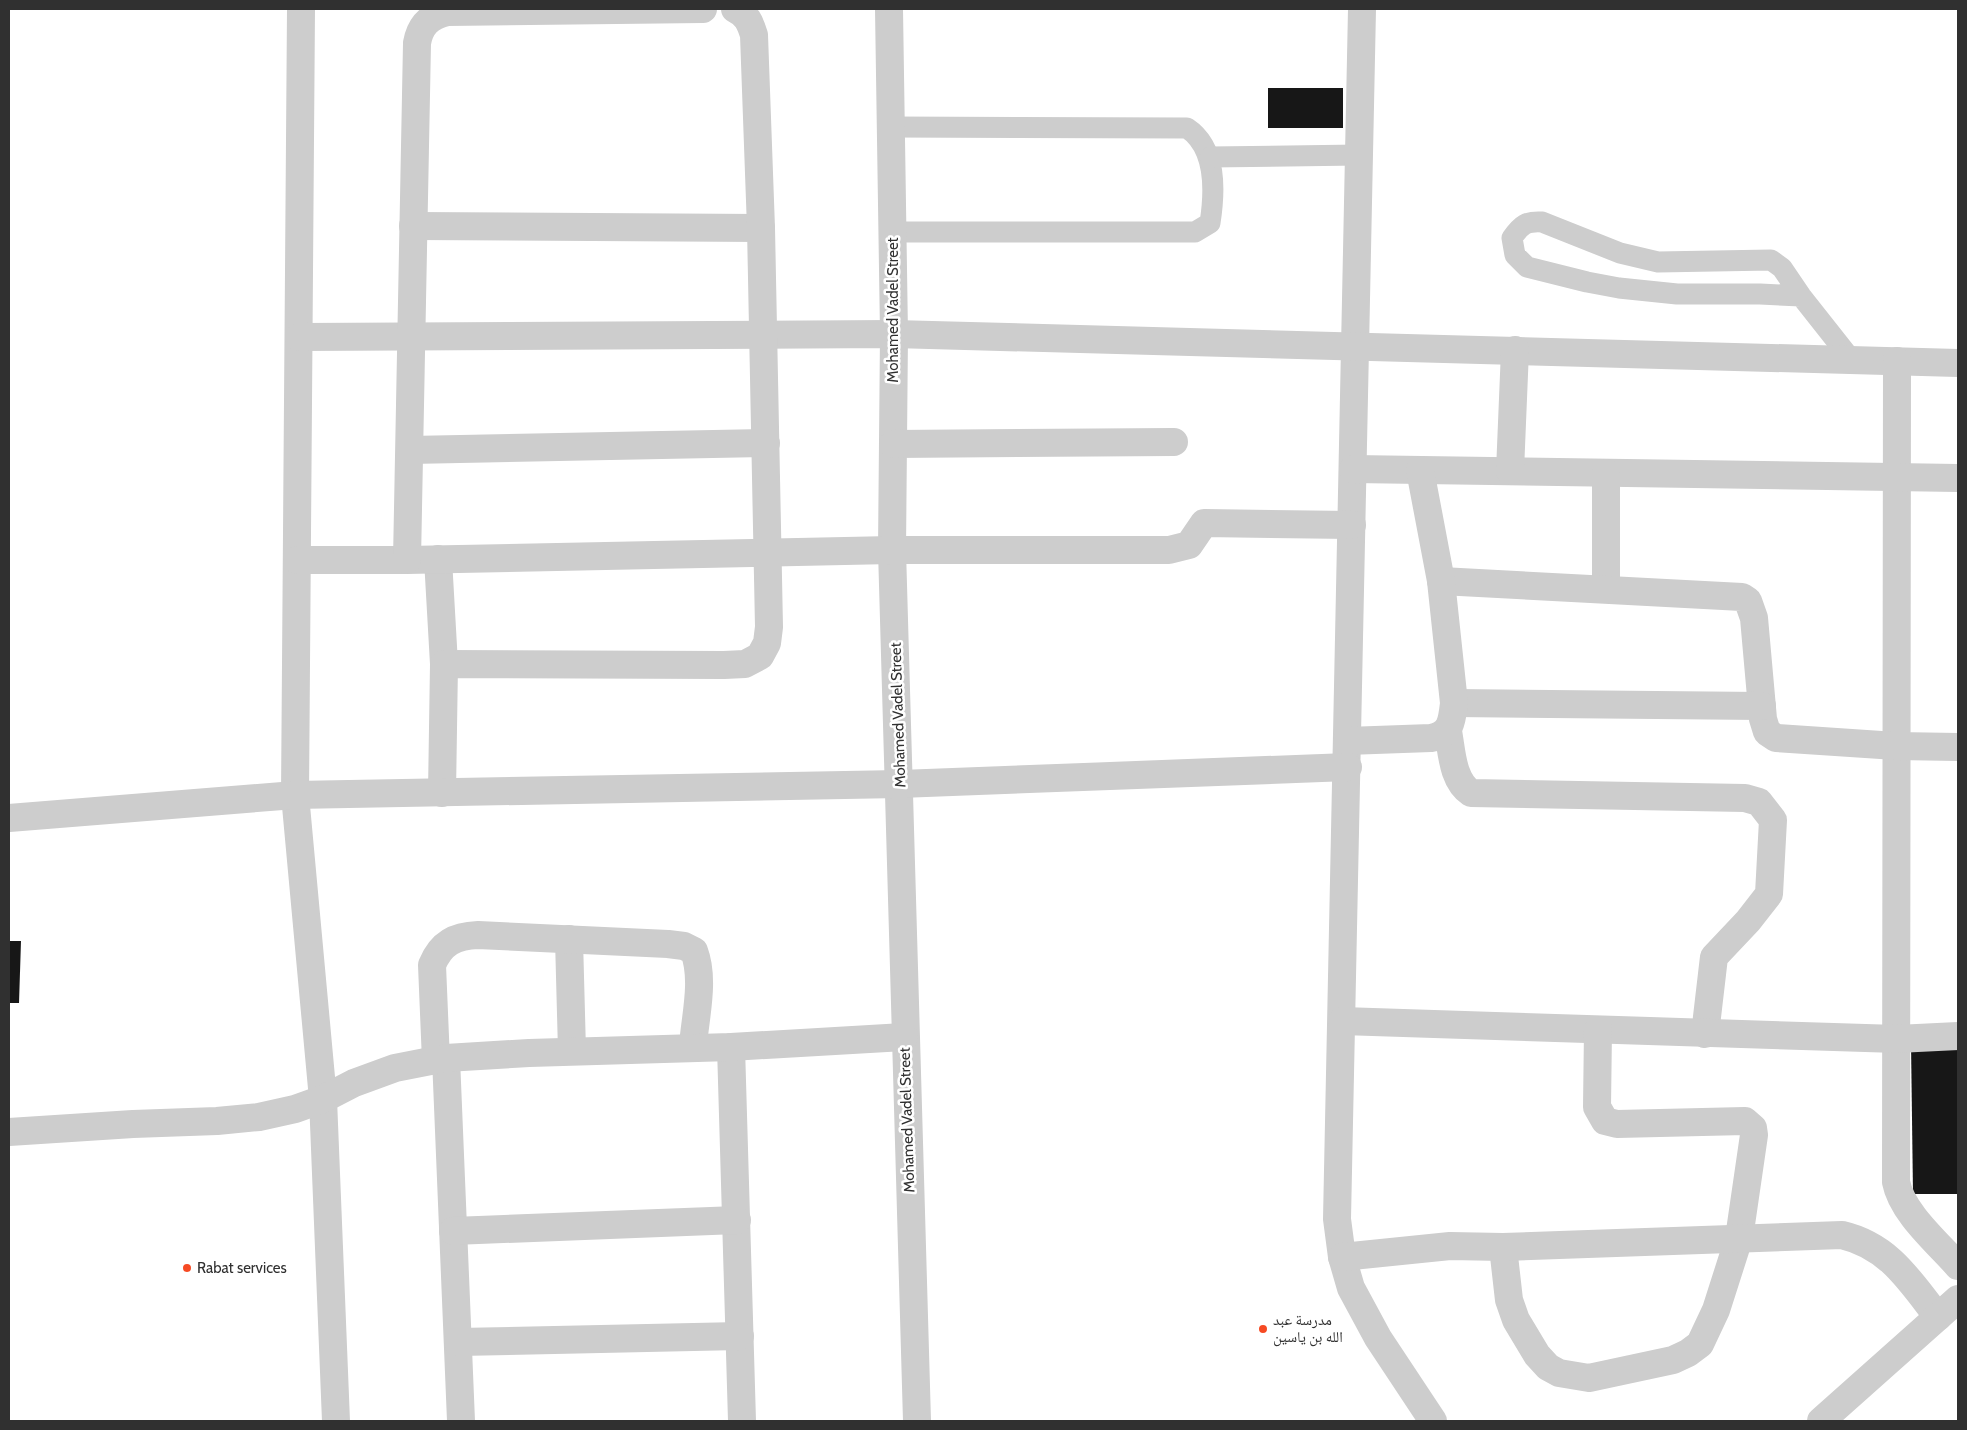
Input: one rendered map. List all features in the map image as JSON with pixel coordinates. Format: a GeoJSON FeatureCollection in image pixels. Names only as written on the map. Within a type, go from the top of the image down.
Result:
{"type":"FeatureCollection","features":[{"type":"Feature","properties":{"kind":"street"},"geometry":{"type":"LineString","coordinates":[[301,9],[295,795],[323,1099],[336,1421]]}},
{"type":"Feature","properties":{"kind":"street"},"geometry":{"type":"LineString","coordinates":[[407,560],[417,43],[421,30],[430,19],[447,12],[703,9]]}},
{"type":"Feature","properties":{"kind":"street"},"geometry":{"type":"LineString","coordinates":[[444,664],[745,664],[760,656],[767,643],[766,443],[754,35],[750,22],[744,13],[735,9]]}},
{"type":"Feature","properties":{"kind":"street","name":"Mohamed Vadel Street"},"geometry":{"type":"LineString","coordinates":[[889,9],[894,334],[892,550],[900,784],[904,1037],[917,1421]]}},
{"type":"Feature","properties":{"kind":"street"},"geometry":{"type":"LineString","coordinates":[[1362,9],[1347,740],[1348,768],[1337,1220],[1342,1257],[1351,1288],[1378,1338],[1433,1421]]}},
{"type":"Feature","properties":{"kind":"street"},"geometry":{"type":"LineString","coordinates":[[413,226],[761,228]]}},
{"type":"Feature","properties":{"kind":"street"},"geometry":{"type":"LineString","coordinates":[[299,337],[763,333],[894,334],[1850,358],[1958,363]]}},
{"type":"Feature","properties":{"kind":"street"},"geometry":{"type":"LineString","coordinates":[[1510,471],[1515,350]]}},
{"type":"Feature","properties":{"kind":"street"},"geometry":{"type":"LineString","coordinates":[[1897,361],[1898,1192],[1906,1207],[1958,1266]]}},
{"type":"Feature","properties":{"kind":"street"},"geometry":{"type":"LineString","coordinates":[[893,444],[1174,442]]}},
{"type":"Feature","properties":{"kind":"street"},"geometry":{"type":"LineString","coordinates":[[410,450],[766,443]]}},
{"type":"Feature","properties":{"kind":"street"},"geometry":{"type":"LineString","coordinates":[[1353,469],[1958,478]]}},
{"type":"Feature","properties":{"kind":"street"},"geometry":{"type":"LineString","coordinates":[[1347,740],[1432,738],[1442,736],[1448,731],[1452,720],[1454,703],[1441,581],[1420,470]]}},
{"type":"Feature","properties":{"kind":"street"},"geometry":{"type":"LineString","coordinates":[[1606,473],[1606,589]]}},
{"type":"Feature","properties":{"kind":"street"},"geometry":{"type":"LineString","coordinates":[[297,560],[407,560],[892,550],[1169,550],[1189,545],[1204,523],[1352,526]]}},
{"type":"Feature","properties":{"kind":"street"},"geometry":{"type":"LineString","coordinates":[[438,559],[444,664],[442,793]]}},
{"type":"Feature","properties":{"kind":"street"},"geometry":{"type":"LineString","coordinates":[[1441,581],[1732,596],[1748,601],[1754,618],[1762,706],[1766,729],[1776,738],[1896,746],[1958,747]]}},
{"type":"Feature","properties":{"kind":"street"},"geometry":{"type":"LineString","coordinates":[[1454,703],[1762,706]]}},
{"type":"Feature","properties":{"kind":"street"},"geometry":{"type":"LineString","coordinates":[[1448,731],[1458,780],[1463,788],[1471,793],[1745,798],[1759,802],[1772,820],[1769,894],[1748,922],[1714,957],[1705,1034]]}},
{"type":"Feature","properties":{"kind":"street"},"geometry":{"type":"LineString","coordinates":[[9,818],[295,795],[900,784],[1348,768]]}},
{"type":"Feature","properties":{"kind":"street"},"geometry":{"type":"LineString","coordinates":[[461,1421],[453,1230],[432,965],[437,953],[446,943],[460,936],[478,935],[684,946],[694,951],[699,970],[693,1046]]}},
{"type":"Feature","properties":{"kind":"street"},"geometry":{"type":"LineString","coordinates":[[569,939],[572,1051]]}},
{"type":"Feature","properties":{"kind":"street"},"geometry":{"type":"LineString","coordinates":[[1342,1021],[1897,1039],[1958,1036]]}},
{"type":"Feature","properties":{"kind":"street"},"geometry":{"type":"LineString","coordinates":[[1503,1247],[1509,1300],[1526,1339],[1548,1368],[1559,1373],[1589,1378],[1661,1364],[1688,1353],[1700,1344],[1716,1310],[1740,1238],[1754,1135],[1750,1123],[1617,1124],[1605,1121],[1597,1107],[1598,1030]]}},
{"type":"Feature","properties":{"kind":"street"},"geometry":{"type":"LineString","coordinates":[[9,1132],[259,1117],[295,1109],[323,1099],[354,1083],[395,1068],[441,1060],[572,1051],[693,1046],[732,1047],[904,1037]]}},
{"type":"Feature","properties":{"kind":"street"},"geometry":{"type":"LineString","coordinates":[[732,1047],[742,1421]]}},
{"type":"Feature","properties":{"kind":"street"},"geometry":{"type":"LineString","coordinates":[[453,1230],[737,1220]]}},
{"type":"Feature","properties":{"kind":"street"},"geometry":{"type":"LineString","coordinates":[[1342,1257],[1450,1246],[1503,1247],[1842,1235],[1861,1240],[1884,1254],[1908,1279],[1938,1317]]}},
{"type":"Feature","properties":{"kind":"street"},"geometry":{"type":"LineString","coordinates":[[1821,1421],[1958,1299]]}},
{"type":"Feature","properties":{"kind":"street"},"geometry":{"type":"LineString","coordinates":[[458,1342],[740,1336]]}},
{"type":"Feature","properties":{"kind":"lane"},"geometry":{"type":"LineString","coordinates":[[890,127],[1187,128],[1198,136],[1210,157],[1212,207],[1210,223],[1195,232],[892,232]]}},
{"type":"Feature","properties":{"kind":"lane"},"geometry":{"type":"LineString","coordinates":[[1210,157],[1359,156]]}},
{"type":"Feature","properties":{"kind":"lane"},"geometry":{"type":"LineString","coordinates":[[1801,296],[1677,294],[1619,288],[1579,280],[1527,268],[1515,255],[1512,238],[1519,227],[1529,222],[1542,222],[1620,253],[1658,262],[1771,260],[1782,268],[1801,296],[1850,358]]}},
{"type":"Feature","properties":{"kind":"building"},"geometry":{"type":"Polygon","coordinates":[[[1268,88],[1343,88],[1343,128],[1268,128],[1268,88]]]}},
{"type":"Feature","properties":{"kind":"building"},"geometry":{"type":"Polygon","coordinates":[[[9,941],[21,941],[19,1003],[9,1003],[9,941]]]}},
{"type":"Feature","properties":{"kind":"building"},"geometry":{"type":"Polygon","coordinates":[[[1958,1041],[1958,1194],[1913,1194],[1911,1043],[1958,1041]]]}},
{"type":"Feature","properties":{"kind":"place","name":"Rabat services"},"geometry":{"type":"Point","coordinates":[187,1268]}},
{"type":"Feature","properties":{"kind":"place","name":"مدرسة عبد الله بن ياسين"},"geometry":{"type":"Point","coordinates":[1263,1329]}}]}
